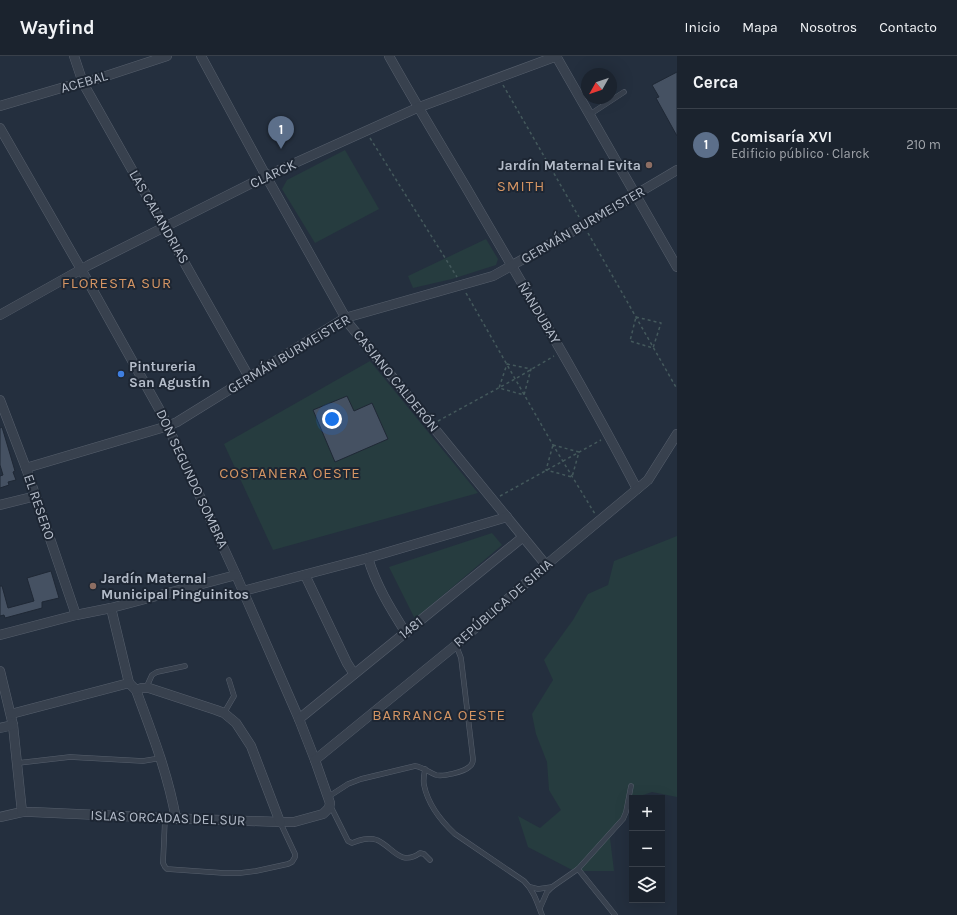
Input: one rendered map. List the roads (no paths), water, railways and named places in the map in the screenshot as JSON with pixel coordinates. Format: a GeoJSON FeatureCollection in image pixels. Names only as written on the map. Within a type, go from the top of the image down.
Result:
{"type":"FeatureCollection","features":[{"type":"Feature","properties":{"kind":"street","name":"LAS CALANDRIAS"},"geometry":{"type":"LineString","coordinates":[[74,56],[83,83],[249,377]]}},
{"type":"Feature","properties":{"kind":"street","name":"ACEBAL"},"geometry":{"type":"LineString","coordinates":[[0,106],[83,83],[167,56]]}},
{"type":"Feature","properties":{"kind":"street","name":"CASIANO CALDERÓN"},"geometry":{"type":"LineString","coordinates":[[201,56],[345,318],[546,565]]}},
{"type":"Feature","properties":{"kind":"street","name":"ÑANDUBAY"},"geometry":{"type":"LineString","coordinates":[[389,56],[418,108],[562,351],[637,489]]}},
{"type":"Feature","properties":{"kind":"street","name":"CLARCK"},"geometry":{"type":"LineString","coordinates":[[0,314],[81,269],[266,176],[418,108],[557,56]]}},
{"type":"Feature","properties":{"kind":"street"},"geometry":{"type":"LineString","coordinates":[[557,56],[589,115],[677,266]]}},
{"type":"Feature","properties":{"kind":"street","name":"DON SEGUNDO SOMBRA"},"geometry":{"type":"LineString","coordinates":[[0,128],[81,269],[168,426],[236,575],[299,719],[329,800]]}},
{"type":"Feature","properties":{"kind":"street","name":"GERMÁN BURMEISTER"},"geometry":{"type":"LineString","coordinates":[[26,468],[168,426],[177,422],[345,318],[462,284],[485,279],[511,266],[677,170]]}},
{"type":"Feature","properties":{"kind":"street","name":"EL RESERO"},"geometry":{"type":"LineString","coordinates":[[0,400],[36,496],[76,615]]}},
{"type":"Feature","properties":{"kind":"street","name":"REPÚBLICA DE SIRIA"},"geometry":{"type":"LineString","coordinates":[[315,760],[456,645],[546,565],[648,480],[677,434]]}},
{"type":"Feature","properties":{"kind":"street"},"geometry":{"type":"LineString","coordinates":[[0,505],[36,496]]}},
{"type":"Feature","properties":{"kind":"street"},"geometry":{"type":"LineString","coordinates":[[243,591],[368,558],[507,517]]}},
{"type":"Feature","properties":{"kind":"street","name":"1481"},"geometry":{"type":"LineString","coordinates":[[299,719],[523,537]]}},
{"type":"Feature","properties":{"kind":"street"},"geometry":{"type":"LineString","coordinates":[[368,558],[377,584],[406,633]]}},
{"type":"Feature","properties":{"kind":"street"},"geometry":{"type":"LineString","coordinates":[[0,635],[236,575]]}},
{"type":"Feature","properties":{"kind":"street"},"geometry":{"type":"LineString","coordinates":[[305,575],[347,663],[354,674]]}},
{"type":"Feature","properties":{"kind":"street"},"geometry":{"type":"LineString","coordinates":[[111,608],[129,683],[136,690],[161,758],[176,819]]}},
{"type":"Feature","properties":{"kind":"street"},"geometry":{"type":"LineString","coordinates":[[0,671],[13,725],[18,763],[19,813],[0,823]]}},
{"type":"Feature","properties":{"kind":"street"},"geometry":{"type":"LineString","coordinates":[[11,714],[129,683]]}},
{"type":"Feature","properties":{"kind":"street"},"geometry":{"type":"LineString","coordinates":[[136,690],[146,688],[216,710],[224,713],[236,723],[247,738],[280,822]]}},
{"type":"Feature","properties":{"kind":"street"},"geometry":{"type":"LineString","coordinates":[[0,728],[13,725]]}},
{"type":"Feature","properties":{"kind":"street","name":"ISLAS ORCADAS DEL SUR"},"geometry":{"type":"LineString","coordinates":[[0,817],[19,813],[294,822],[323,814],[329,808],[329,800]]}},
{"type":"Feature","properties":{"kind":"lane"},"geometry":{"type":"LineString","coordinates":[[589,115],[624,92]]}},
{"type":"Feature","properties":{"kind":"lane"},"geometry":{"type":"LineString","coordinates":[[430,860],[424,854],[420,853],[415,857],[408,859],[402,858],[377,840],[365,839],[352,843],[348,841],[329,800],[348,784],[361,779],[416,766],[442,776],[465,770],[472,764],[474,759],[461,658],[456,645]]}},
{"type":"Feature","properties":{"kind":"lane"},"geometry":{"type":"LineString","coordinates":[[146,688],[152,676],[157,672],[185,666]]}},
{"type":"Feature","properties":{"kind":"lane"},"geometry":{"type":"LineString","coordinates":[[224,713],[234,696],[229,680]]}},
{"type":"Feature","properties":{"kind":"lane"},"geometry":{"type":"LineString","coordinates":[[18,763],[70,757],[143,761],[161,758]]}},
{"type":"Feature","properties":{"kind":"lane"},"geometry":{"type":"LineString","coordinates":[[425,769],[423,784],[430,802],[447,826],[456,834],[508,868],[530,887],[542,915]]}},
{"type":"Feature","properties":{"kind":"lane"},"geometry":{"type":"LineString","coordinates":[[540,908],[552,887],[578,869],[623,819],[626,812],[631,786]]}},
{"type":"Feature","properties":{"kind":"lane"},"geometry":{"type":"LineString","coordinates":[[164,818],[163,863],[165,867],[168,869],[224,873],[256,871],[292,862],[295,854],[280,822]]}},
{"type":"Feature","properties":{"kind":"lane"},"geometry":{"type":"LineString","coordinates":[[578,869],[615,915]]}},
{"type":"Feature","properties":{"kind":"lane"},"geometry":{"type":"LineString","coordinates":[[530,887],[538,889],[552,887]]}},
{"type":"Feature","properties":{"kind":"place","name":"Comisaría XVI"},"geometry":{"type":"Point","coordinates":[281,149]}},
{"type":"Feature","properties":{"kind":"place","name":"Jardín Maternal Evita"},"geometry":{"type":"Point","coordinates":[649,165]}},
{"type":"Feature","properties":{"kind":"place","name":"Pintureria San Agustín"},"geometry":{"type":"Point","coordinates":[121,374]}},
{"type":"Feature","properties":{"kind":"place","name":"Jardín Maternal Municipal Pinguinitos"},"geometry":{"type":"Point","coordinates":[93,586]}},
{"type":"Feature","properties":{"kind":"district","name":"SMITH"},"geometry":{"type":"Point","coordinates":[521,186]}},
{"type":"Feature","properties":{"kind":"district","name":"FLORESTA SUR"},"geometry":{"type":"Point","coordinates":[117,283]}},
{"type":"Feature","properties":{"kind":"district","name":"COSTANERA OESTE"},"geometry":{"type":"Point","coordinates":[290,473]}},
{"type":"Feature","properties":{"kind":"district","name":"BARRANCA OESTE"},"geometry":{"type":"Point","coordinates":[439,715]}}]}
